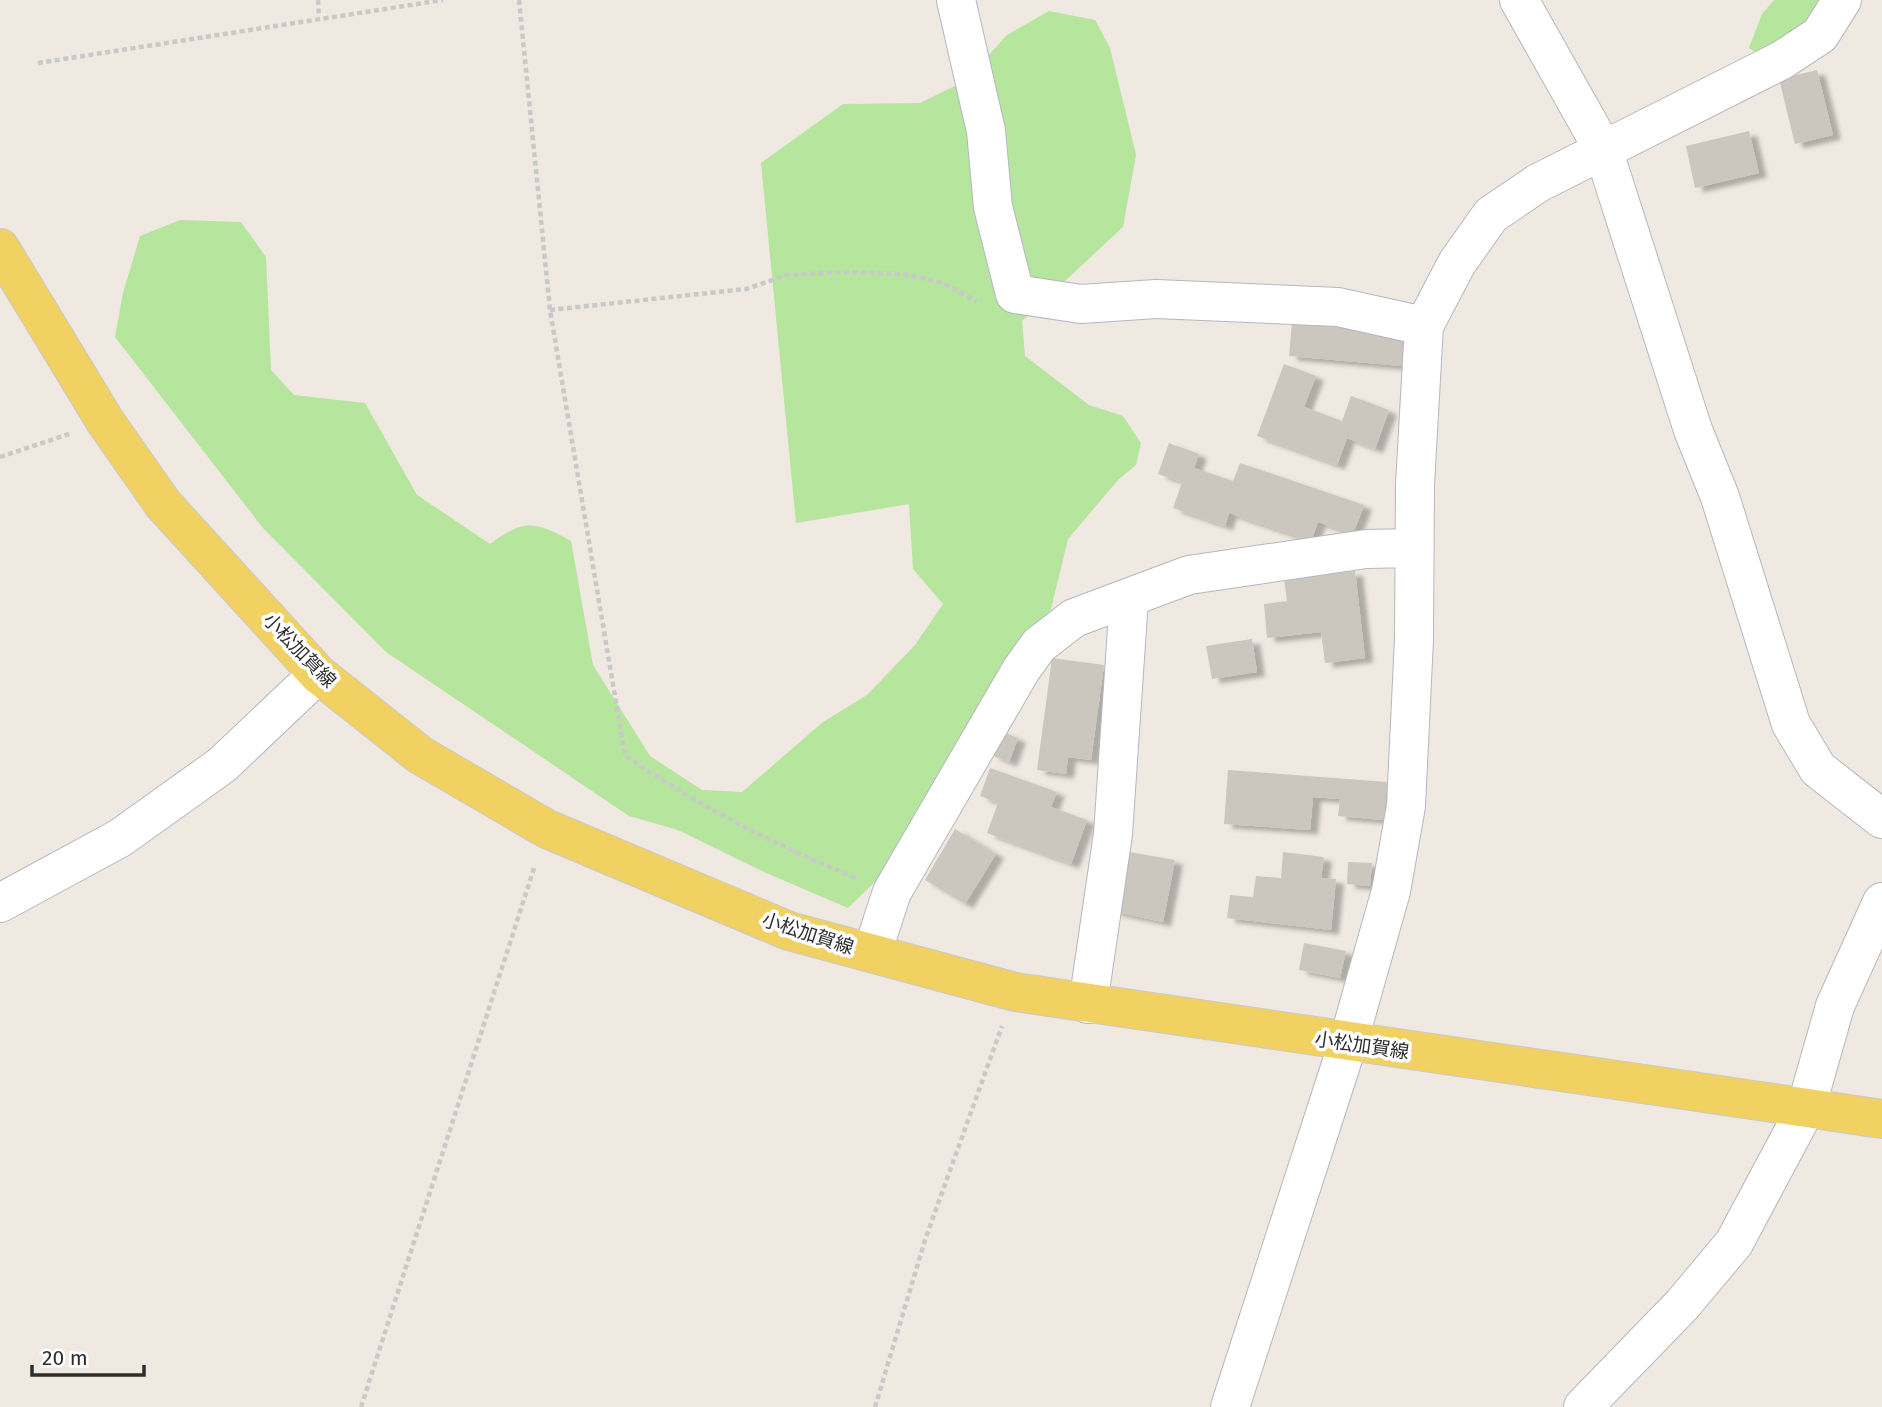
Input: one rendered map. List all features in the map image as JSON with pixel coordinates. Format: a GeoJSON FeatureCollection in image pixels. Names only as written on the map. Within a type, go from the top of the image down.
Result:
{"type":"FeatureCollection","features":[{"type":"Feature","properties":{"kind":"main road","name":"小松加賀線"},"geometry":{"type":"LineString","coordinates":[[0,248],[105,421],[163,504],[318,674],[420,755],[547,829],[789,931],[1015,992],[1348,1043],[1882,1119]]}},
{"type":"Feature","properties":{"kind":"street"},"geometry":{"type":"LineString","coordinates":[[956,0],[986,131],[993,207],[1015,294],[1081,304],[1156,299],[1338,307],[1424,326]]}},
{"type":"Feature","properties":{"kind":"street"},"geometry":{"type":"LineString","coordinates":[[1519,0],[1603,149],[1693,430],[1720,497],[1791,724],[1818,769],[1882,819]]}},
{"type":"Feature","properties":{"kind":"street"},"geometry":{"type":"LineString","coordinates":[[1230,1407],[1348,1043],[1391,891],[1406,806],[1424,326],[1457,263],[1491,215],[1538,183],[1782,60],[1820,35],[1842,0]]}},
{"type":"Feature","properties":{"kind":"street"},"geometry":{"type":"LineString","coordinates":[[872,953],[892,892],[1021,670],[1039,645],[1074,618],[1189,575],[1366,550],[1414,548]]}},
{"type":"Feature","properties":{"kind":"street"},"geometry":{"type":"LineString","coordinates":[[1088,1004],[1113,834],[1129,599]]}},
{"type":"Feature","properties":{"kind":"street"},"geometry":{"type":"LineString","coordinates":[[0,903],[120,838],[222,765],[318,674]]}},
{"type":"Feature","properties":{"kind":"street"},"geometry":{"type":"LineString","coordinates":[[1583,1407],[1682,1305],[1734,1244],[1806,1108],[1835,1006],[1864,936],[1882,902]]}},
{"type":"Feature","properties":{"kind":"path"},"geometry":{"type":"LineString","coordinates":[[318,0],[319,17]]}},
{"type":"Feature","properties":{"kind":"path"},"geometry":{"type":"LineString","coordinates":[[38,63],[319,17],[443,0]]}},
{"type":"Feature","properties":{"kind":"path"},"geometry":{"type":"LineString","coordinates":[[519,0],[550,310],[625,756],[702,807],[785,850],[892,892]]}},
{"type":"Feature","properties":{"kind":"path"},"geometry":{"type":"LineString","coordinates":[[550,310],[746,289],[787,275],[844,272],[904,274],[943,283],[987,307],[1015,294]]}},
{"type":"Feature","properties":{"kind":"path"},"geometry":{"type":"LineString","coordinates":[[0,457],[105,421]]}},
{"type":"Feature","properties":{"kind":"path"},"geometry":{"type":"LineString","coordinates":[[361,1407],[547,829]]}},
{"type":"Feature","properties":{"kind":"path"},"geometry":{"type":"LineString","coordinates":[[875,1407],[925,1240],[1015,992]]}},
{"type":"Feature","properties":{"kind":"green space"},"geometry":{"type":"Polygon","coordinates":[[[1774,0],[1823,0],[1813,20],[1760,55],[1749,48],[1762,14],[1774,0]]]}},
{"type":"Feature","properties":{"kind":"green space"},"geometry":{"type":"Polygon","coordinates":[[[1049,11],[1095,20],[1110,48],[1136,155],[1123,227],[1022,321],[1025,356],[1089,405],[1123,416],[1141,443],[1136,465],[1118,480],[1068,539],[1051,609],[992,698],[888,869],[848,908],[764,872],[678,830],[629,816],[386,652],[263,528],[115,337],[123,293],[140,236],[180,220],[241,222],[266,257],[271,370],[294,395],[365,403],[417,495],[490,544],[512,530],[530,526],[548,530],[571,541],[593,665],[650,756],[702,790],[742,792],[823,722],[867,695],[915,645],[943,604],[913,569],[909,504],[796,523],[761,163],[843,104],[920,103],[965,81],[1007,35],[1049,11]]]}},
{"type":"Feature","properties":{"kind":"building"},"geometry":{"type":"Polygon","coordinates":[[[1817,70],[1833,135],[1795,144],[1779,79],[1817,70]]]}},
{"type":"Feature","properties":{"kind":"building"},"geometry":{"type":"Polygon","coordinates":[[[1749,131],[1759,173],[1695,188],[1686,146],[1749,131]]]}},
{"type":"Feature","properties":{"kind":"building"},"geometry":{"type":"Polygon","coordinates":[[[1292,323],[1405,333],[1402,366],[1289,356],[1292,323]]]}},
{"type":"Feature","properties":{"kind":"building"},"geometry":{"type":"Polygon","coordinates":[[[1284,364],[1316,376],[1304,407],[1342,421],[1351,396],[1389,410],[1375,449],[1347,438],[1337,465],[1257,436],[1284,364]]]}},
{"type":"Feature","properties":{"kind":"building"},"geometry":{"type":"Polygon","coordinates":[[[1169,443],[1199,454],[1194,468],[1233,481],[1240,463],[1364,505],[1353,534],[1318,522],[1311,541],[1229,513],[1225,526],[1173,508],[1182,482],[1158,474],[1169,443]]]}},
{"type":"Feature","properties":{"kind":"building"},"geometry":{"type":"Polygon","coordinates":[[[1355,571],[1365,658],[1325,663],[1321,632],[1267,638],[1264,604],[1287,601],[1284,579],[1355,571]]]}},
{"type":"Feature","properties":{"kind":"building"},"geometry":{"type":"Polygon","coordinates":[[[1252,639],[1257,672],[1212,679],[1206,646],[1252,639]]]}},
{"type":"Feature","properties":{"kind":"building"},"geometry":{"type":"Polygon","coordinates":[[[1052,658],[1104,665],[1091,760],[1068,757],[1066,774],[1037,770],[1052,658]]]}},
{"type":"Feature","properties":{"kind":"building"},"geometry":{"type":"Polygon","coordinates":[[[1000,731],[1018,738],[1009,762],[991,755],[1000,731]]]}},
{"type":"Feature","properties":{"kind":"building"},"geometry":{"type":"Polygon","coordinates":[[[990,768],[1057,792],[1051,807],[1087,820],[1071,864],[987,833],[998,803],[980,796],[990,768]]]}},
{"type":"Feature","properties":{"kind":"building"},"geometry":{"type":"Polygon","coordinates":[[[1228,770],[1387,782],[1384,820],[1338,816],[1340,799],[1313,797],[1310,830],[1224,824],[1228,770]]]}},
{"type":"Feature","properties":{"kind":"building"},"geometry":{"type":"Polygon","coordinates":[[[955,829],[996,854],[965,904],[925,880],[955,829]]]}},
{"type":"Feature","properties":{"kind":"building"},"geometry":{"type":"Polygon","coordinates":[[[1124,851],[1175,860],[1163,922],[1112,911],[1124,851]]]}},
{"type":"Feature","properties":{"kind":"building"},"geometry":{"type":"Polygon","coordinates":[[[1283,852],[1324,857],[1321,878],[1336,879],[1331,930],[1227,918],[1230,895],[1253,897],[1256,876],[1281,878],[1283,852]]]}},
{"type":"Feature","properties":{"kind":"building"},"geometry":{"type":"Polygon","coordinates":[[[1348,862],[1372,863],[1370,886],[1347,884],[1348,862]]]}},
{"type":"Feature","properties":{"kind":"building"},"geometry":{"type":"Polygon","coordinates":[[[1304,943],[1346,951],[1340,978],[1299,970],[1304,943]]]}}]}
